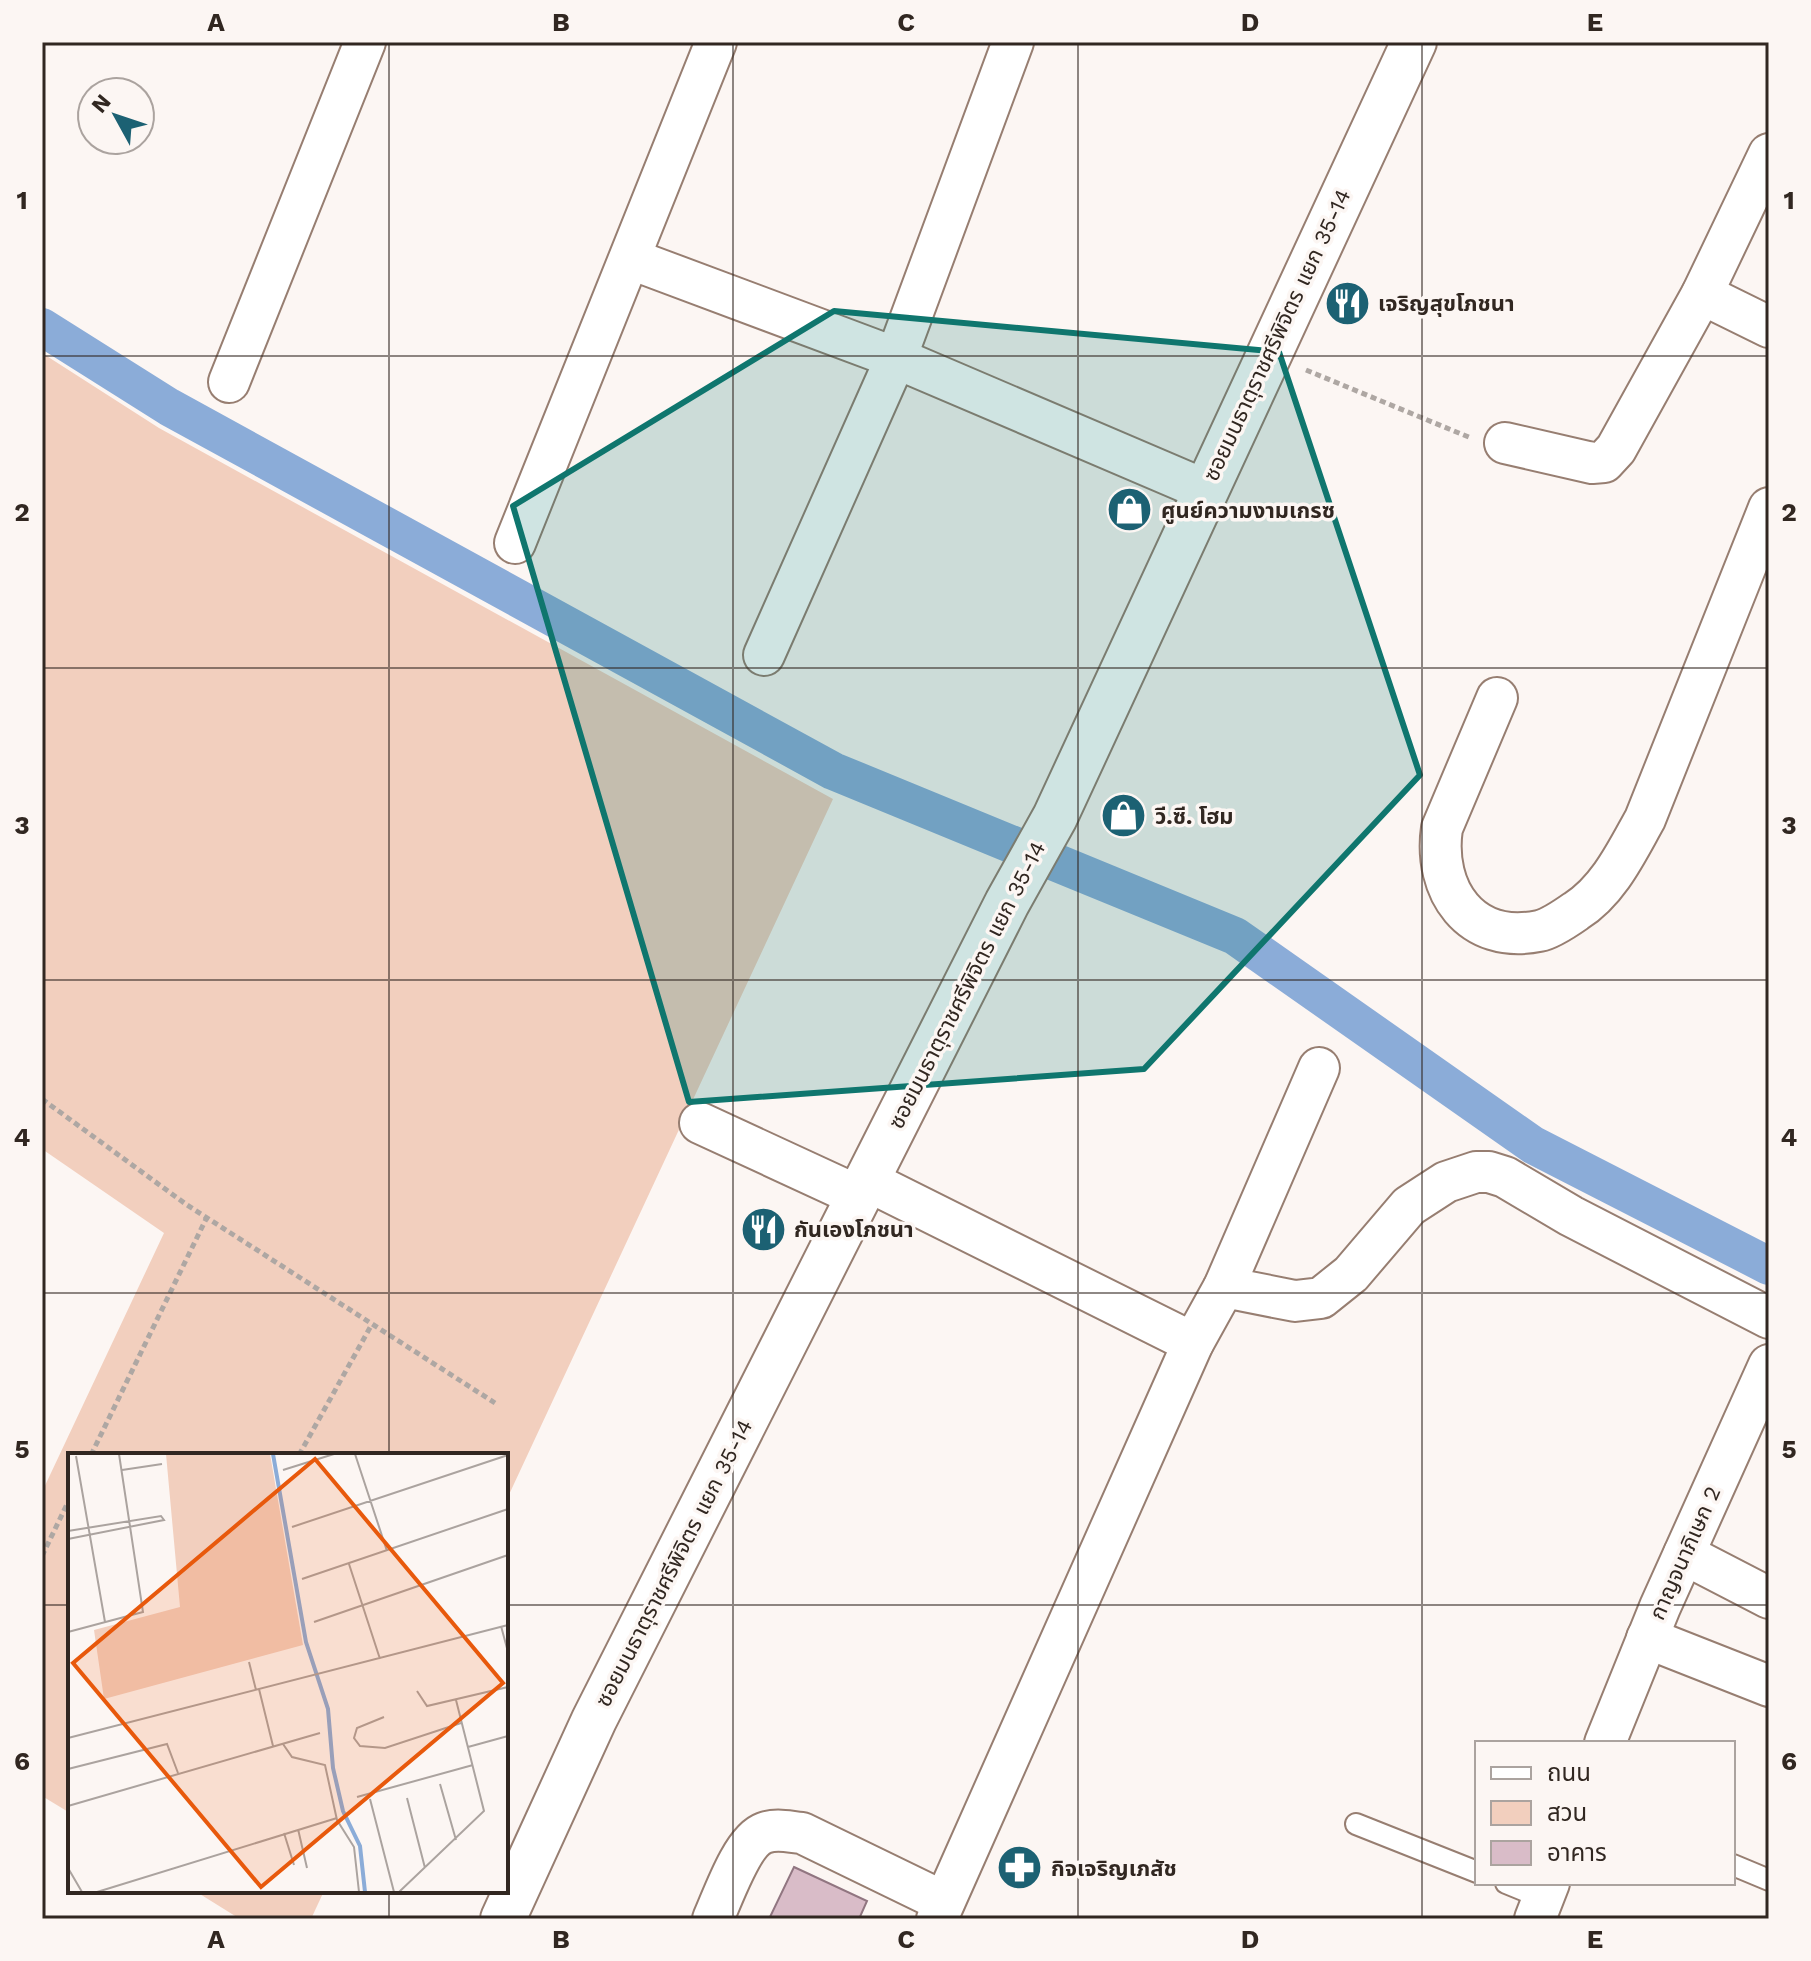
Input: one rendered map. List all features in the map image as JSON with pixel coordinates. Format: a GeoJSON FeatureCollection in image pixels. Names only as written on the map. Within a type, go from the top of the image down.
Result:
{"type":"FeatureCollection","features":[{"type":"Feature","properties":{"kind":"street"},"geometry":{"type":"LineString","coordinates":[[229,382],[365,42]]}},
{"type":"Feature","properties":{"kind":"street"},"geometry":{"type":"LineString","coordinates":[[515,543],[716,42]]}},
{"type":"Feature","properties":{"kind":"street"},"geometry":{"type":"LineString","coordinates":[[764,655],[896,358],[1013,42]]}},
{"type":"Feature","properties":{"kind":"street","name":"ซอยมนธาตุราชศรีพิจิตร แยก 35-14"},"geometry":{"type":"LineString","coordinates":[[503,1919],[594,1720],[1007,903],[1055,817],[1414,42]]}},
{"type":"Feature","properties":{"kind":"street"},"geometry":{"type":"LineString","coordinates":[[1494,443],[1592,463],[1604,462],[1616,449],[1702,294],[1769,154]]}},
{"type":"Feature","properties":{"kind":"street"},"geometry":{"type":"LineString","coordinates":[[631,259],[896,358],[1205,490]]}},
{"type":"Feature","properties":{"kind":"street"},"geometry":{"type":"LineString","coordinates":[[1702,294],[1769,327]]}},
{"type":"Feature","properties":{"kind":"street"},"geometry":{"type":"LineString","coordinates":[[1497,698],[1442,828],[1439,849],[1442,872],[1464,914],[1476,924],[1503,931],[1540,931],[1578,910],[1600,890],[1621,862],[1645,819],[1769,508]]}},
{"type":"Feature","properties":{"kind":"street"},"geometry":{"type":"LineString","coordinates":[[713,1919],[743,1853],[760,1834],[777,1830],[802,1833],[940,1911],[1193,1343],[1224,1287],[1319,1068]]}},
{"type":"Feature","properties":{"kind":"street"},"geometry":{"type":"LineString","coordinates":[[700,1123],[862,1188],[1193,1343]]}},
{"type":"Feature","properties":{"kind":"street"},"geometry":{"type":"LineString","coordinates":[[1224,1287],[1295,1301],[1321,1298],[1351,1274],[1409,1206],[1446,1182],[1476,1172],[1489,1172],[1505,1177],[1571,1216],[1769,1318]]}},
{"type":"Feature","properties":{"kind":"street","name":"กาญจนาภิเษก 2"},"geometry":{"type":"LineString","coordinates":[[1606,1741],[1647,1638],[1769,1365]]}},
{"type":"Feature","properties":{"kind":"street"},"geometry":{"type":"LineString","coordinates":[[1684,1554],[1769,1598]]}},
{"type":"Feature","properties":{"kind":"street"},"geometry":{"type":"LineString","coordinates":[[1647,1638],[1769,1686]]}},
{"type":"Feature","properties":{"kind":"lane"},"geometry":{"type":"LineString","coordinates":[[1356,1824],[1475,1871]]}},
{"type":"Feature","properties":{"kind":"lane"},"geometry":{"type":"LineString","coordinates":[[1735,1866],[1769,1880]]}},
{"type":"Feature","properties":{"kind":"lane"},"geometry":{"type":"LineString","coordinates":[[1510,1885],[1542,1900]]}},
{"type":"Feature","properties":{"kind":"path"},"geometry":{"type":"LineString","coordinates":[[1268,354],[1494,443]]}},
{"type":"Feature","properties":{"kind":"path"},"geometry":{"type":"LineString","coordinates":[[42,1099],[207,1217],[495,1403]]}},
{"type":"Feature","properties":{"kind":"path"},"geometry":{"type":"LineString","coordinates":[[92,1453],[207,1217]]}},
{"type":"Feature","properties":{"kind":"path"},"geometry":{"type":"LineString","coordinates":[[300,1453],[372,1324]]}},
{"type":"Feature","properties":{"kind":"path"},"geometry":{"type":"LineString","coordinates":[[42,1556],[68,1502]]}},
{"type":"Feature","properties":{"kind":"highlighted area"},"geometry":{"type":"Polygon","coordinates":[[[834,311],[1279,352],[1420,775],[1144,1069],[689,1102],[513,506],[834,311]]]}},
{"type":"Feature","properties":{"kind":"green space"},"geometry":{"type":"Polygon","coordinates":[[[42,353],[159,428],[833,799],[508,1497],[508,1453],[68,1453],[68,1812],[42,1796],[42,1492],[164,1233],[42,1149],[42,353]]]}},
{"type":"Feature","properties":{"kind":"green space"},"geometry":{"type":"Polygon","coordinates":[[[198,1893],[323,1893],[311,1919],[240,1919],[198,1893]]]}},
{"type":"Feature","properties":{"kind":"building"},"geometry":{"type":"Polygon","coordinates":[[[794,1867],[867,1901],[859,1919],[769,1919],[794,1867]]]}},
{"type":"Feature","properties":{"kind":"waterway"},"geometry":{"type":"LineString","coordinates":[[42,327],[169,407],[833,771],[1235,936],[1533,1145],[1769,1266]]}},
{"type":"Feature","properties":{"kind":"place","name":"เจริญสุขโภชนา"},"geometry":{"type":"Point","coordinates":[1347,303]}},
{"type":"Feature","properties":{"kind":"place","name":"ศูนย์ความงามเกรซ"},"geometry":{"type":"Point","coordinates":[1130,510]}},
{"type":"Feature","properties":{"kind":"place","name":"วี.ซี. โฮม"},"geometry":{"type":"Point","coordinates":[1124,816]}},
{"type":"Feature","properties":{"kind":"place","name":"กันเองโภชนา"},"geometry":{"type":"Point","coordinates":[763,1229]}},
{"type":"Feature","properties":{"kind":"place","name":"กิจเจริญเภสัช"},"geometry":{"type":"Point","coordinates":[1020,1868]}}]}
